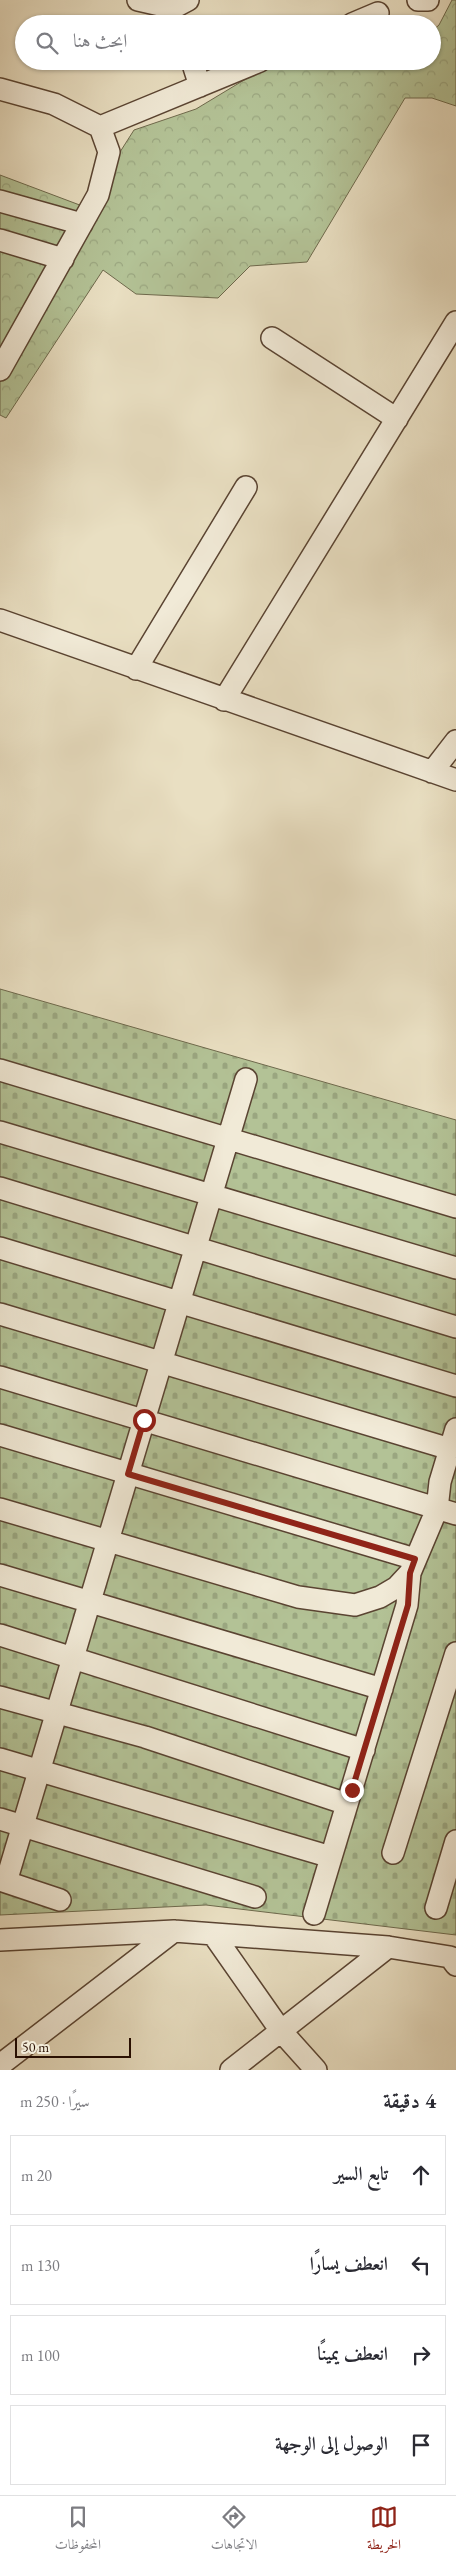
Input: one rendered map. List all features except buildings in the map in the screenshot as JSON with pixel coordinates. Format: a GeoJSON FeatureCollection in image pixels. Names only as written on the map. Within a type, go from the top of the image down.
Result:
{"type":"FeatureCollection","features":[{"type":"Feature","properties":{"kind":"street"},"geometry":{"type":"LineString","coordinates":[[138,0],[180,11]]}},
{"type":"Feature","properties":{"kind":"street"},"geometry":{"type":"LineString","coordinates":[[418,0],[428,0]]}},
{"type":"Feature","properties":{"kind":"street"},"geometry":{"type":"LineString","coordinates":[[373,15],[378,13]]}},
{"type":"Feature","properties":{"kind":"street"},"geometry":{"type":"LineString","coordinates":[[195,70],[200,86]]}},
{"type":"Feature","properties":{"kind":"street"},"geometry":{"type":"LineString","coordinates":[[100,127],[238,70]]}},
{"type":"Feature","properties":{"kind":"street"},"geometry":{"type":"LineString","coordinates":[[0,89],[54,104],[100,127],[109,152],[98,195],[0,370]]}},
{"type":"Feature","properties":{"kind":"street"},"geometry":{"type":"LineString","coordinates":[[0,202],[82,224]]}},
{"type":"Feature","properties":{"kind":"street"},"geometry":{"type":"LineString","coordinates":[[0,240],[63,259]]}},
{"type":"Feature","properties":{"kind":"street"},"geometry":{"type":"LineString","coordinates":[[224,700],[456,322]]}},
{"type":"Feature","properties":{"kind":"street"},"geometry":{"type":"LineString","coordinates":[[272,338],[397,419]]}},
{"type":"Feature","properties":{"kind":"street"},"geometry":{"type":"LineString","coordinates":[[136,669],[246,487]]}},
{"type":"Feature","properties":{"kind":"street"},"geometry":{"type":"LineString","coordinates":[[0,620],[456,780]]}},
{"type":"Feature","properties":{"kind":"street"},"geometry":{"type":"LineString","coordinates":[[432,772],[456,741]]}},
{"type":"Feature","properties":{"kind":"street"},"geometry":{"type":"LineString","coordinates":[[0,1070],[456,1207]]}},
{"type":"Feature","properties":{"kind":"street"},"geometry":{"type":"LineString","coordinates":[[60,1900],[3,1881],[22,1826],[90,1602],[246,1079]]}},
{"type":"Feature","properties":{"kind":"street"},"geometry":{"type":"LineString","coordinates":[[0,1132],[456,1268]]}},
{"type":"Feature","properties":{"kind":"street"},"geometry":{"type":"LineString","coordinates":[[0,1188],[456,1327]]}},
{"type":"Feature","properties":{"kind":"street"},"geometry":{"type":"LineString","coordinates":[[0,1248],[456,1386]]}},
{"type":"Feature","properties":{"kind":"street"},"geometry":{"type":"LineString","coordinates":[[0,1314],[161,1363],[453,1439],[440,1482],[447,1511],[397,1587],[380,1597],[355,1605],[328,1603],[298,1597],[0,1509]]}},
{"type":"Feature","properties":{"kind":"street"},"geometry":{"type":"LineString","coordinates":[[0,1377],[447,1511]]}},
{"type":"Feature","properties":{"kind":"street"},"geometry":{"type":"LineString","coordinates":[[0,1435],[128,1474],[412,1566]]}},
{"type":"Feature","properties":{"kind":"street"},"geometry":{"type":"LineString","coordinates":[[314,1914],[408,1605],[412,1566]]}},
{"type":"Feature","properties":{"kind":"street"},"geometry":{"type":"LineString","coordinates":[[0,1575],[382,1690]]}},
{"type":"Feature","properties":{"kind":"street"},"geometry":{"type":"LineString","coordinates":[[0,1635],[364,1750]]}},
{"type":"Feature","properties":{"kind":"street"},"geometry":{"type":"LineString","coordinates":[[393,1853],[456,1653]]}},
{"type":"Feature","properties":{"kind":"street"},"geometry":{"type":"LineString","coordinates":[[0,1697],[145,1737],[347,1804]]}},
{"type":"Feature","properties":{"kind":"street"},"geometry":{"type":"LineString","coordinates":[[0,1759],[332,1857]]}},
{"type":"Feature","properties":{"kind":"street"},"geometry":{"type":"LineString","coordinates":[[0,1819],[254,1897]]}},
{"type":"Feature","properties":{"kind":"street"},"geometry":{"type":"LineString","coordinates":[[436,1908],[456,1841]]}},
{"type":"Feature","properties":{"kind":"street"},"geometry":{"type":"LineString","coordinates":[[0,2065],[174,1931]]}},
{"type":"Feature","properties":{"kind":"street"},"geometry":{"type":"LineString","coordinates":[[0,1940],[174,1931],[388,1947],[450,1957],[456,1965]]}},
{"type":"Feature","properties":{"kind":"street"},"geometry":{"type":"LineString","coordinates":[[213,1934],[281,2031],[316,2070]]}},
{"type":"Feature","properties":{"kind":"street"},"geometry":{"type":"LineString","coordinates":[[231,2070],[388,1947]]}},
{"type":"Feature","properties":{"kind":"green space"},"geometry":{"type":"Polygon","coordinates":[[[452,0],[456,0],[456,106],[432,98],[405,98],[307,262],[250,266],[218,298],[136,294],[103,270],[6,418],[0,415],[0,175],[85,207],[134,130],[196,109],[261,70],[441,70],[441,21],[452,0]]]}},
{"type":"Feature","properties":{"kind":"green space"},"geometry":{"type":"Polygon","coordinates":[[[0,989],[456,1120],[456,1935],[206,1905],[0,1915],[0,989]]]}},
{"type":"Feature","properties":{"kind":"route"},"geometry":{"type":"LineString","coordinates":[[144,1420],[128,1474],[415,1559],[410,1573],[408,1605],[352,1790]]}}]}
